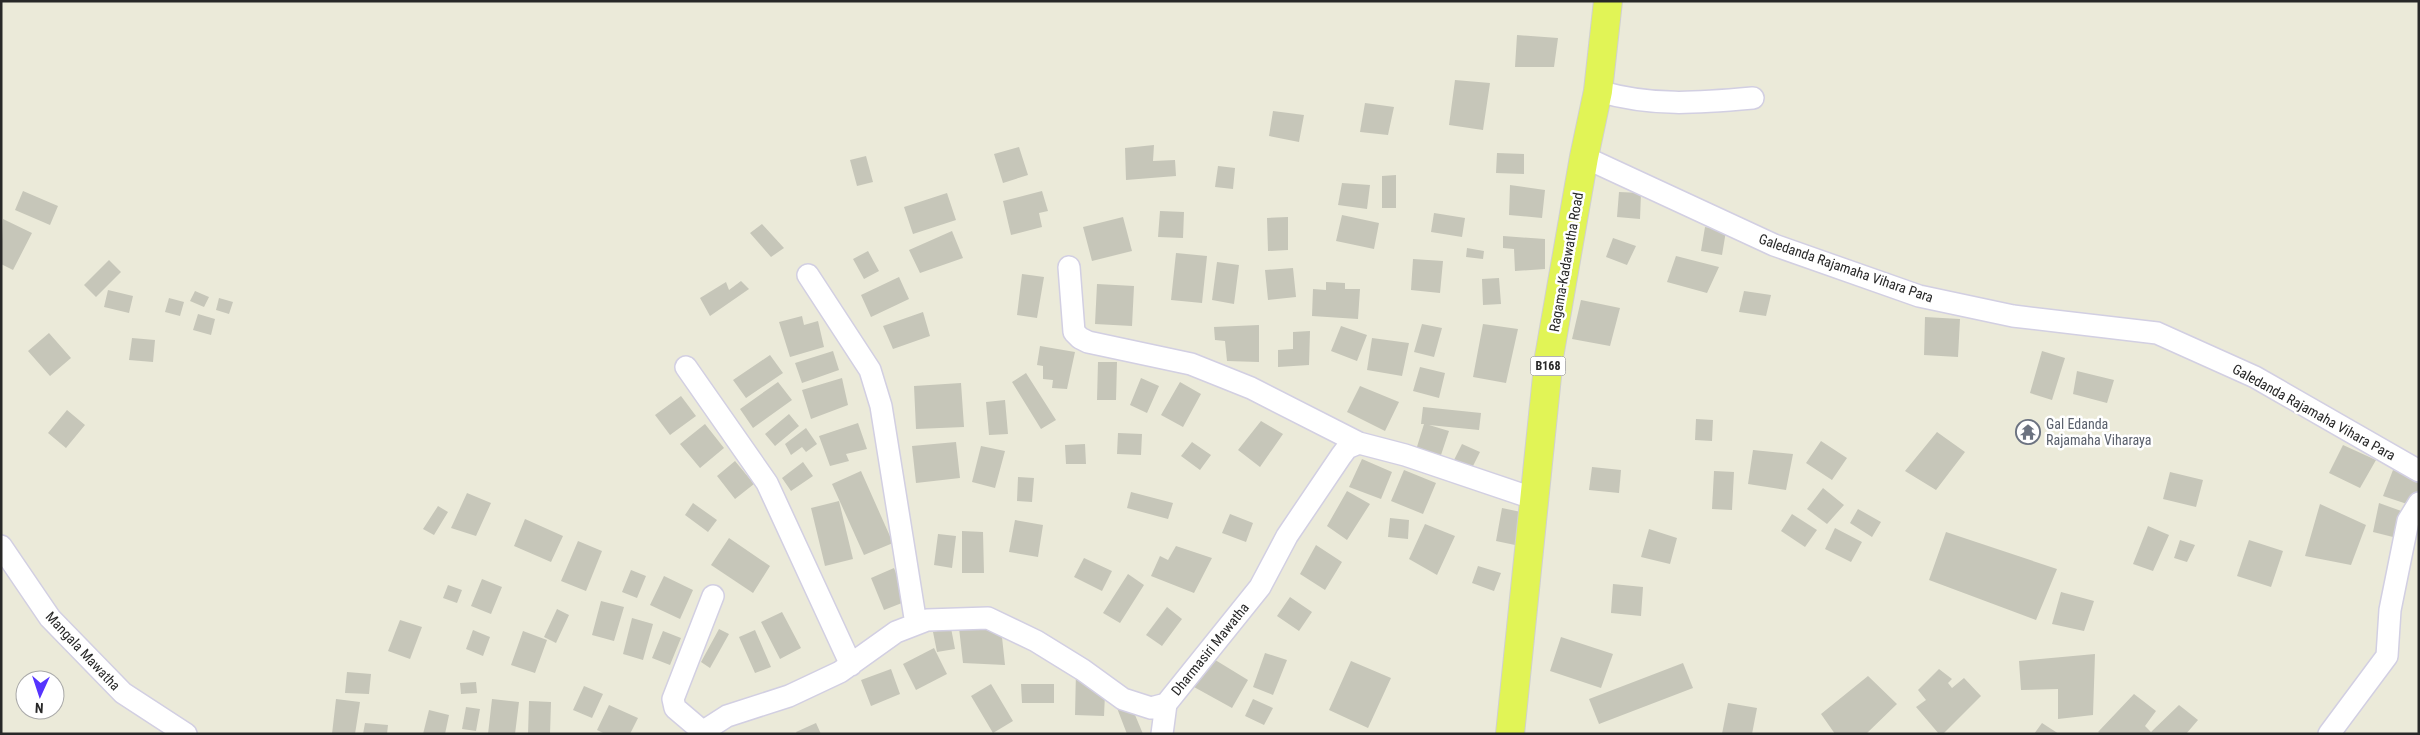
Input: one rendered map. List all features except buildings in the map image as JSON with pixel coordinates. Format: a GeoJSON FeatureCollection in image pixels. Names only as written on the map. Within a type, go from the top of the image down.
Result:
{"type":"FeatureCollection","features":[{"type":"Feature","properties":{"kind":"main road","name":"Ragama-Kadawatha Road"},"geometry":{"type":"LineString","coordinates":[[1510,734],[1549,357],[1584,157],[1598,91],[1608,1]]}},
{"type":"Feature","properties":{"kind":"street"},"geometry":{"type":"LineString","coordinates":[[1598,91],[1625,99],[1660,103],[1753,98]]}},
{"type":"Feature","properties":{"kind":"street","name":"Galedanda Rajamaha Vihara Para"},"geometry":{"type":"LineString","coordinates":[[1584,157],[1774,245],[1918,296],[2013,316],[2156,333],[2256,377],[2419,471]]}},
{"type":"Feature","properties":{"kind":"street"},"geometry":{"type":"LineString","coordinates":[[1069,267],[1074,332],[1088,342],[1191,364],[1251,388],[1359,442],[1535,499]]}},
{"type":"Feature","properties":{"kind":"street"},"geometry":{"type":"LineString","coordinates":[[808,275],[870,370],[881,406],[916,624]]}},
{"type":"Feature","properties":{"kind":"street"},"geometry":{"type":"LineString","coordinates":[[686,367],[767,483],[851,665]]}},
{"type":"Feature","properties":{"kind":"street","name":"Dharmasiri Mawatha"},"geometry":{"type":"LineString","coordinates":[[700,732],[727,716],[789,696],[851,665],[896,632],[927,620],[988,618],[1052,651],[1083,670],[1123,699],[1151,708],[1166,704],[1260,587],[1287,536],[1341,456],[1348,448],[1359,442]]}},
{"type":"Feature","properties":{"kind":"street"},"geometry":{"type":"LineString","coordinates":[[2329,734],[2387,656],[2390,610],[2408,521],[2419,503]]}},
{"type":"Feature","properties":{"kind":"street","name":"Mangala Mawatha"},"geometry":{"type":"LineString","coordinates":[[1,546],[50,618],[116,686],[123,693],[186,734]]}},
{"type":"Feature","properties":{"kind":"street"},"geometry":{"type":"LineString","coordinates":[[700,732],[674,708],[673,699],[712,596]]}},
{"type":"Feature","properties":{"kind":"street"},"geometry":{"type":"LineString","coordinates":[[1162,734],[1166,704]]}},
{"type":"Feature","properties":{"kind":"place","name":"Gal Edanda Rajamaha Viharaya"},"geometry":{"type":"Point","coordinates":[2028,432]}}]}
